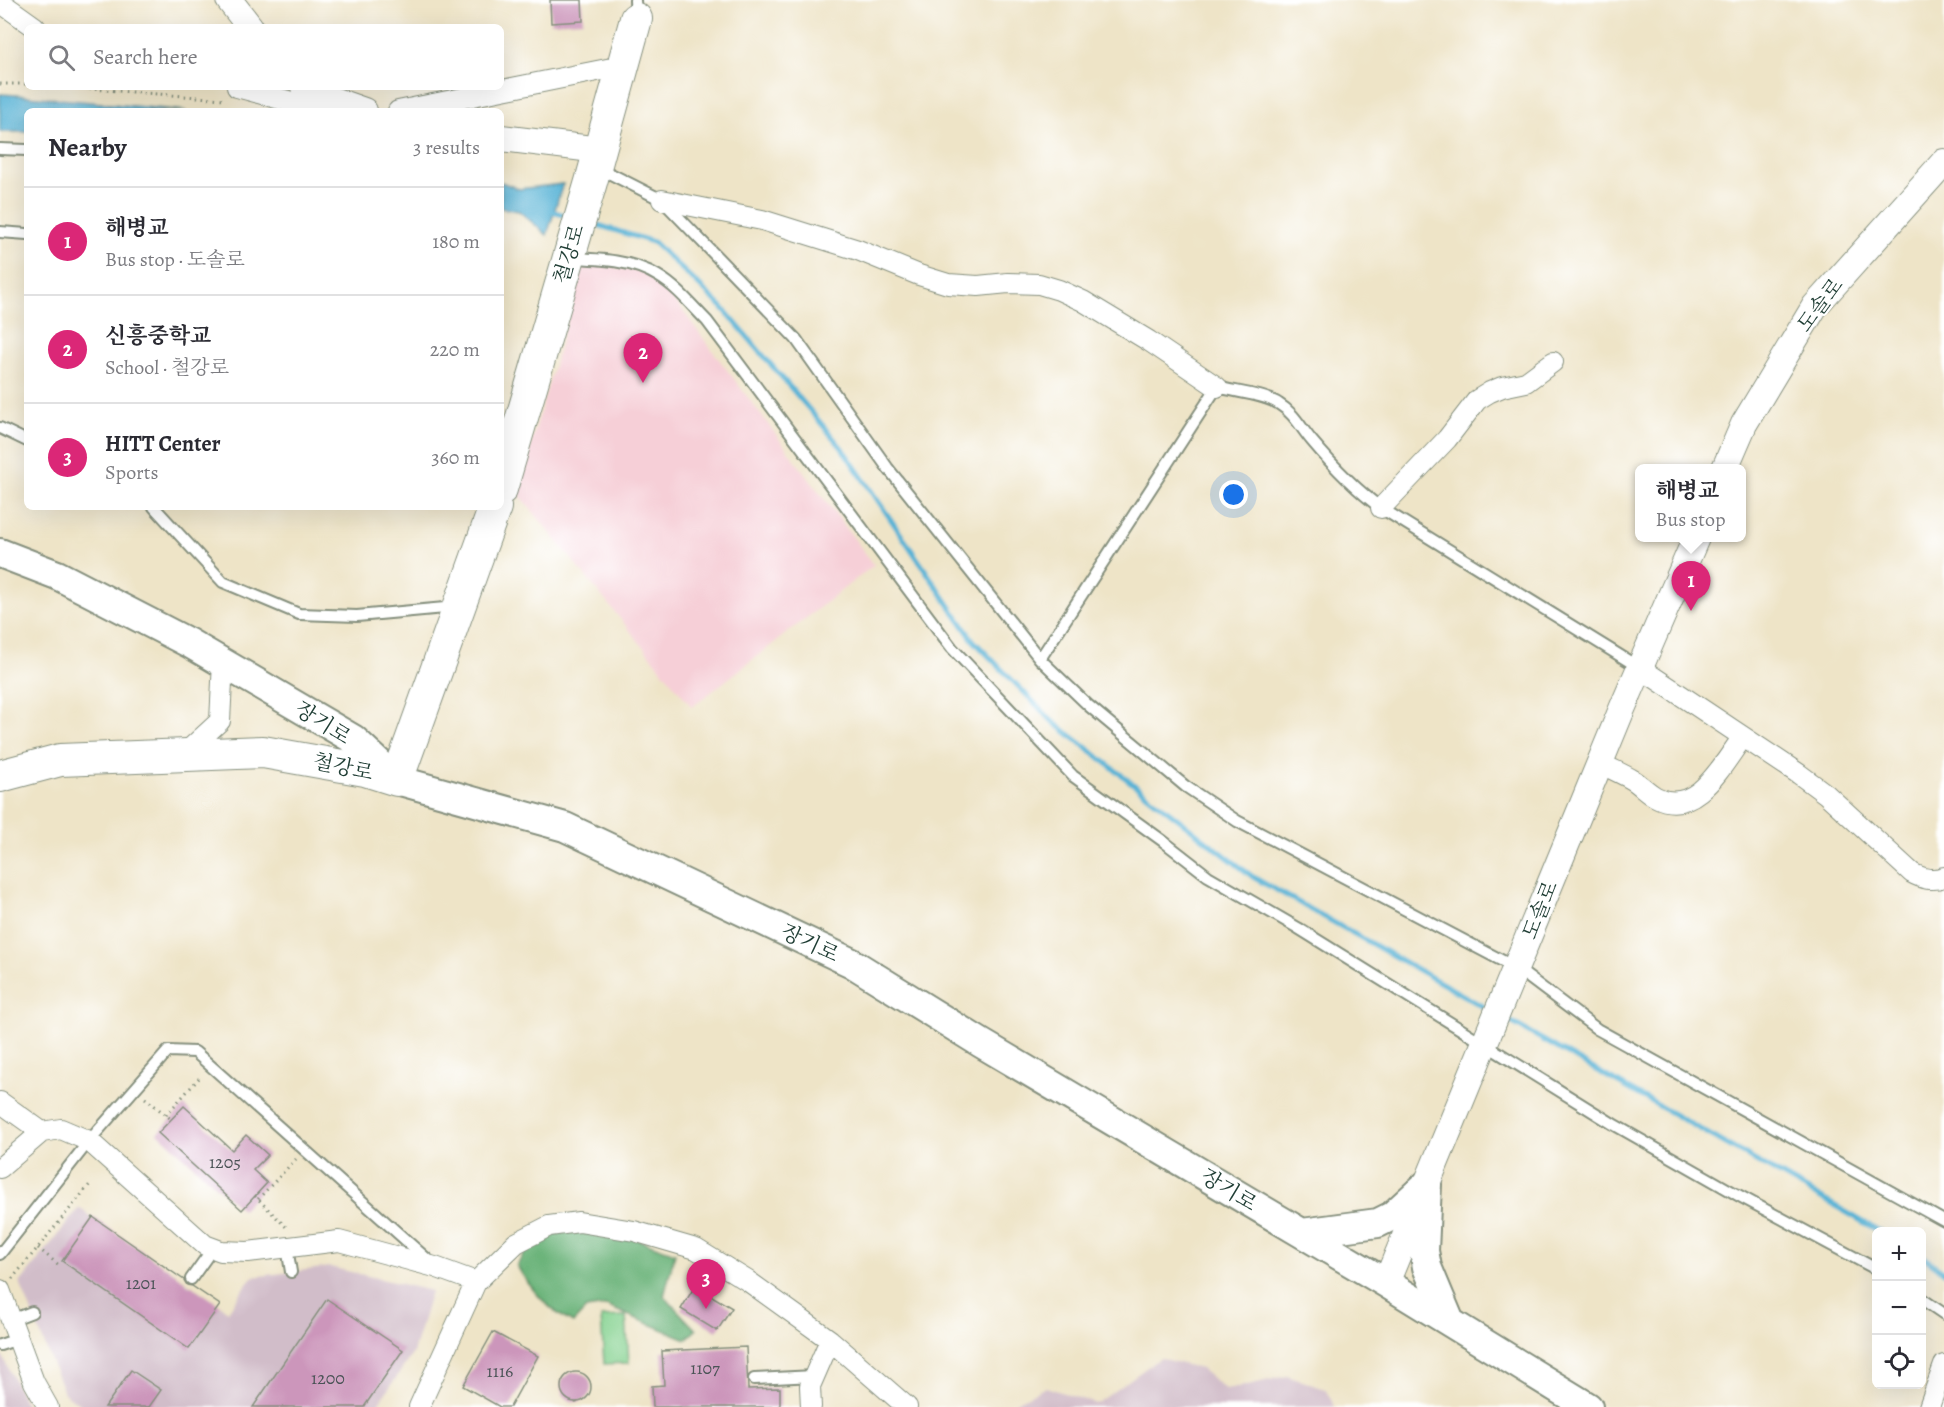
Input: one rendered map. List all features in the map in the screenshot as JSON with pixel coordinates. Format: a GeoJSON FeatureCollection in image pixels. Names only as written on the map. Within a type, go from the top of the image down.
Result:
{"type":"FeatureCollection","features":[{"type":"Feature","properties":{"kind":"main road","name":"철강로"},"geometry":{"type":"LineString","coordinates":[[504,479],[595,166],[635,9]]}},
{"type":"Feature","properties":{"kind":"main road","name":"철강로"},"geometry":{"type":"LineString","coordinates":[[0,776],[60,760],[263,752],[365,770],[398,780],[494,510]]}},
{"type":"Feature","properties":{"kind":"main road","name":"장기로"},"geometry":{"type":"LineString","coordinates":[[0,553],[57,575],[223,662],[353,739],[398,780],[566,828],[852,963],[981,1043],[1386,1283],[1588,1407]]}},
{"type":"Feature","properties":{"kind":"main road"},"geometry":{"type":"LineString","coordinates":[[1302,1233],[1378,1223],[1392,1216],[1427,1184]]}},
{"type":"Feature","properties":{"kind":"main road"},"geometry":{"type":"LineString","coordinates":[[1427,1184],[1424,1251],[1427,1267],[1450,1322]]}},
{"type":"Feature","properties":{"kind":"street"},"geometry":{"type":"LineString","coordinates":[[230,0],[248,24]]}},
{"type":"Feature","properties":{"kind":"street"},"geometry":{"type":"LineString","coordinates":[[0,2],[31,24]]}},
{"type":"Feature","properties":{"kind":"street"},"geometry":{"type":"LineString","coordinates":[[504,90],[622,66]]}},
{"type":"Feature","properties":{"kind":"street"},"geometry":{"type":"LineString","coordinates":[[310,90],[355,108]]}},
{"type":"Feature","properties":{"kind":"street"},"geometry":{"type":"LineString","coordinates":[[413,108],[503,90]]}},
{"type":"Feature","properties":{"kind":"street"},"geometry":{"type":"LineString","coordinates":[[232,93],[321,108]]}},
{"type":"Feature","properties":{"kind":"street"},"geometry":{"type":"LineString","coordinates":[[504,139],[595,166]]}},
{"type":"Feature","properties":{"kind":"street","name":"도솔로"},"geometry":{"type":"LineString","coordinates":[[1727,464],[1744,424],[1815,306],[1944,162]]}},
{"type":"Feature","properties":{"kind":"street"},"geometry":{"type":"LineString","coordinates":[[662,200],[762,220],[858,250],[919,275],[948,284],[978,286],[1008,283],[1039,284],[1059,290],[1083,301],[1149,341],[1217,387]]}},
{"type":"Feature","properties":{"kind":"street"},"geometry":{"type":"LineString","coordinates":[[1381,508],[1447,439],[1478,400],[1502,387],[1526,382],[1553,362]]}},
{"type":"Feature","properties":{"kind":"street","name":"도솔로"},"geometry":{"type":"LineString","coordinates":[[1386,1283],[1694,542]]}},
{"type":"Feature","properties":{"kind":"street"},"geometry":{"type":"LineString","coordinates":[[182,756],[220,721],[223,662]]}},
{"type":"Feature","properties":{"kind":"street"},"geometry":{"type":"LineString","coordinates":[[1640,668],[1826,794],[1912,873],[1933,880],[1944,878]]}},
{"type":"Feature","properties":{"kind":"street"},"geometry":{"type":"LineString","coordinates":[[1600,764],[1634,781],[1656,797],[1669,802],[1682,802],[1697,795],[1743,737]]}},
{"type":"Feature","properties":{"kind":"street"},"geometry":{"type":"LineString","coordinates":[[0,1102],[42,1132]]}},
{"type":"Feature","properties":{"kind":"street"},"geometry":{"type":"LineString","coordinates":[[0,1168],[42,1132],[61,1129],[89,1141],[205,1245],[221,1251],[248,1252],[339,1241],[435,1266],[476,1282]]}},
{"type":"Feature","properties":{"kind":"street"},"geometry":{"type":"LineString","coordinates":[[419,1407],[476,1282],[516,1243],[549,1226],[579,1222],[634,1231],[696,1249],[748,1281],[830,1340],[907,1407]]}},
{"type":"Feature","properties":{"kind":"street"},"geometry":{"type":"LineString","coordinates":[[0,1291],[10,1335],[48,1407]]}},
{"type":"Feature","properties":{"kind":"street"},"geometry":{"type":"LineString","coordinates":[[815,1396],[830,1340]]}},
{"type":"Feature","properties":{"kind":"street"},"geometry":{"type":"LineString","coordinates":[[1929,1407],[1944,1365]]}},
{"type":"Feature","properties":{"kind":"lane"},"geometry":{"type":"LineString","coordinates":[[0,149],[24,150]]}},
{"type":"Feature","properties":{"kind":"lane"},"geometry":{"type":"LineString","coordinates":[[595,166],[662,200],[796,339],[887,467],[1040,658],[1089,706],[1185,786],[1237,820],[1513,975],[1597,1029],[1944,1221]]}},
{"type":"Feature","properties":{"kind":"lane"},"geometry":{"type":"LineString","coordinates":[[0,232],[24,234]]}},
{"type":"Feature","properties":{"kind":"lane"},"geometry":{"type":"LineString","coordinates":[[569,254],[617,261],[659,276],[707,321],[952,648],[1073,776],[1208,876],[1486,1039],[1613,1124],[1872,1267]]}},
{"type":"Feature","properties":{"kind":"lane"},"geometry":{"type":"LineString","coordinates":[[1040,658],[1217,387],[1276,402],[1285,408],[1356,490],[1381,508],[1640,668]]}},
{"type":"Feature","properties":{"kind":"lane"},"geometry":{"type":"LineString","coordinates":[[0,428],[24,440]]}},
{"type":"Feature","properties":{"kind":"lane"},"geometry":{"type":"LineString","coordinates":[[157,510],[223,582],[298,614],[357,616],[459,607]]}},
{"type":"Feature","properties":{"kind":"lane"},"geometry":{"type":"LineString","coordinates":[[0,1254],[89,1141],[168,1052],[195,1052],[435,1266]]}},
{"type":"Feature","properties":{"kind":"lane"},"geometry":{"type":"LineString","coordinates":[[287,1247],[291,1272]]}},
{"type":"Feature","properties":{"kind":"lane"},"geometry":{"type":"LineString","coordinates":[[190,1279],[213,1248]]}},
{"type":"Feature","properties":{"kind":"lane"},"geometry":{"type":"LineString","coordinates":[[1926,1302],[1944,1314]]}},
{"type":"Feature","properties":{"kind":"lane"},"geometry":{"type":"LineString","coordinates":[[10,1335],[32,1312]]}},
{"type":"Feature","properties":{"kind":"lane"},"geometry":{"type":"LineString","coordinates":[[754,1379],[815,1396]]}},
{"type":"Feature","properties":{"kind":"path"},"geometry":{"type":"LineString","coordinates":[[0,84],[24,84]]}},
{"type":"Feature","properties":{"kind":"path"},"geometry":{"type":"LineString","coordinates":[[148,90],[232,93]]}},
{"type":"Feature","properties":{"kind":"path"},"geometry":{"type":"LineString","coordinates":[[166,1115],[210,1065]]}},
{"type":"Feature","properties":{"kind":"path"},"geometry":{"type":"LineString","coordinates":[[135,1089],[171,1119]]}},
{"type":"Feature","properties":{"kind":"path"},"geometry":{"type":"LineString","coordinates":[[258,1199],[305,1150]]}},
{"type":"Feature","properties":{"kind":"path"},"geometry":{"type":"LineString","coordinates":[[0,1291],[92,1184]]}},
{"type":"Feature","properties":{"kind":"path"},"geometry":{"type":"LineString","coordinates":[[38,1248],[60,1266]]}},
{"type":"Feature","properties":{"kind":"path"},"geometry":{"type":"LineString","coordinates":[[576,1402],[577,1407]]}},
{"type":"Feature","properties":{"kind":"shaded area"},"geometry":{"type":"Polygon","coordinates":[[[584,262],[655,274],[874,565],[692,707],[517,492],[584,262]]]}},
{"type":"Feature","properties":{"kind":"shaded area"},"geometry":{"type":"Polygon","coordinates":[[[79,1208],[228,1311],[252,1277],[330,1267],[431,1291],[413,1353],[376,1407],[84,1407],[64,1393],[20,1283],[79,1208]]]}},
{"type":"Feature","properties":{"kind":"shaded area"},"geometry":{"type":"Polygon","coordinates":[[[0,1351],[27,1407],[0,1407],[0,1351]]]}},
{"type":"Feature","properties":{"kind":"shaded area"},"geometry":{"type":"Polygon","coordinates":[[[1160,1358],[1201,1369],[1226,1390],[1287,1376],[1325,1389],[1335,1407],[1015,1407],[1014,1403],[1046,1387],[1096,1404],[1160,1358]]]}},
{"type":"Feature","properties":{"kind":"green space"},"geometry":{"type":"Polygon","coordinates":[[[563,1229],[619,1233],[675,1253],[664,1296],[696,1330],[686,1339],[606,1306],[586,1309],[573,1323],[548,1306],[534,1291],[517,1266],[529,1244],[563,1229]]]}},
{"type":"Feature","properties":{"kind":"green space"},"geometry":{"type":"Polygon","coordinates":[[[626,1316],[629,1363],[604,1364],[601,1317],[626,1316]]]}},
{"type":"Feature","properties":{"kind":"water"},"geometry":{"type":"Polygon","coordinates":[[[0,94],[154,108],[24,108],[24,132],[0,132],[0,94]]]}},
{"type":"Feature","properties":{"kind":"water"},"geometry":{"type":"Polygon","coordinates":[[[504,183],[519,189],[563,184],[547,235],[519,211],[504,208],[504,183]]]}},
{"type":"Feature","properties":{"kind":"building"},"geometry":{"type":"Polygon","coordinates":[[[550,0],[582,0],[583,21],[551,23],[550,0]]]}},
{"type":"Feature","properties":{"kind":"building"},"geometry":{"type":"Polygon","coordinates":[[[184,1106],[232,1150],[246,1135],[268,1155],[253,1170],[267,1183],[242,1210],[158,1133],[184,1106]]]}},
{"type":"Feature","properties":{"kind":"building"},"geometry":{"type":"Polygon","coordinates":[[[93,1217],[184,1280],[187,1285],[220,1305],[189,1349],[62,1261],[93,1217]]]}},
{"type":"Feature","properties":{"kind":"building"},"geometry":{"type":"Polygon","coordinates":[[[695,1286],[732,1308],[717,1331],[681,1309],[695,1286]]]}},
{"type":"Feature","properties":{"kind":"building"},"geometry":{"type":"Polygon","coordinates":[[[327,1299],[403,1350],[364,1407],[253,1407],[327,1299]]]}},
{"type":"Feature","properties":{"kind":"building"},"geometry":{"type":"Polygon","coordinates":[[[493,1332],[538,1356],[510,1407],[500,1407],[463,1386],[493,1332]]]}},
{"type":"Feature","properties":{"kind":"building"},"geometry":{"type":"Polygon","coordinates":[[[746,1347],[748,1389],[780,1388],[780,1407],[653,1407],[652,1386],[664,1385],[662,1351],[746,1347]]]}},
{"type":"Feature","properties":{"kind":"building"},"geometry":{"type":"Polygon","coordinates":[[[131,1370],[161,1390],[149,1407],[105,1407],[131,1370]]]}},
{"type":"Feature","properties":{"kind":"building"},"geometry":{"type":"Polygon","coordinates":[[[576,1372],[587,1376],[591,1387],[587,1398],[576,1402],[565,1398],[561,1387],[565,1376],[576,1372]]]}},
{"type":"Feature","properties":{"kind":"waterway"},"geometry":{"type":"LineString","coordinates":[[548,210],[570,217]]}},
{"type":"Feature","properties":{"kind":"waterway"},"geometry":{"type":"LineString","coordinates":[[588,222],[653,242],[722,307],[842,448],[973,640],[1052,721],[1253,877],[1491,1011]]}},
{"type":"Feature","properties":{"kind":"waterway"},"geometry":{"type":"LineString","coordinates":[[1504,1018],[1872,1227]]}},
{"type":"Feature","properties":{"kind":"waterway"},"geometry":{"type":"LineString","coordinates":[[1926,1259],[1944,1272]]}},
{"type":"Feature","properties":{"kind":"place","name":"신흥중학교"},"geometry":{"type":"Point","coordinates":[643,383]}},
{"type":"Feature","properties":{"kind":"place","name":"해병교"},"geometry":{"type":"Point","coordinates":[1691,611]}},
{"type":"Feature","properties":{"kind":"place","name":"HITT Center"},"geometry":{"type":"Point","coordinates":[706,1309]}}]}
